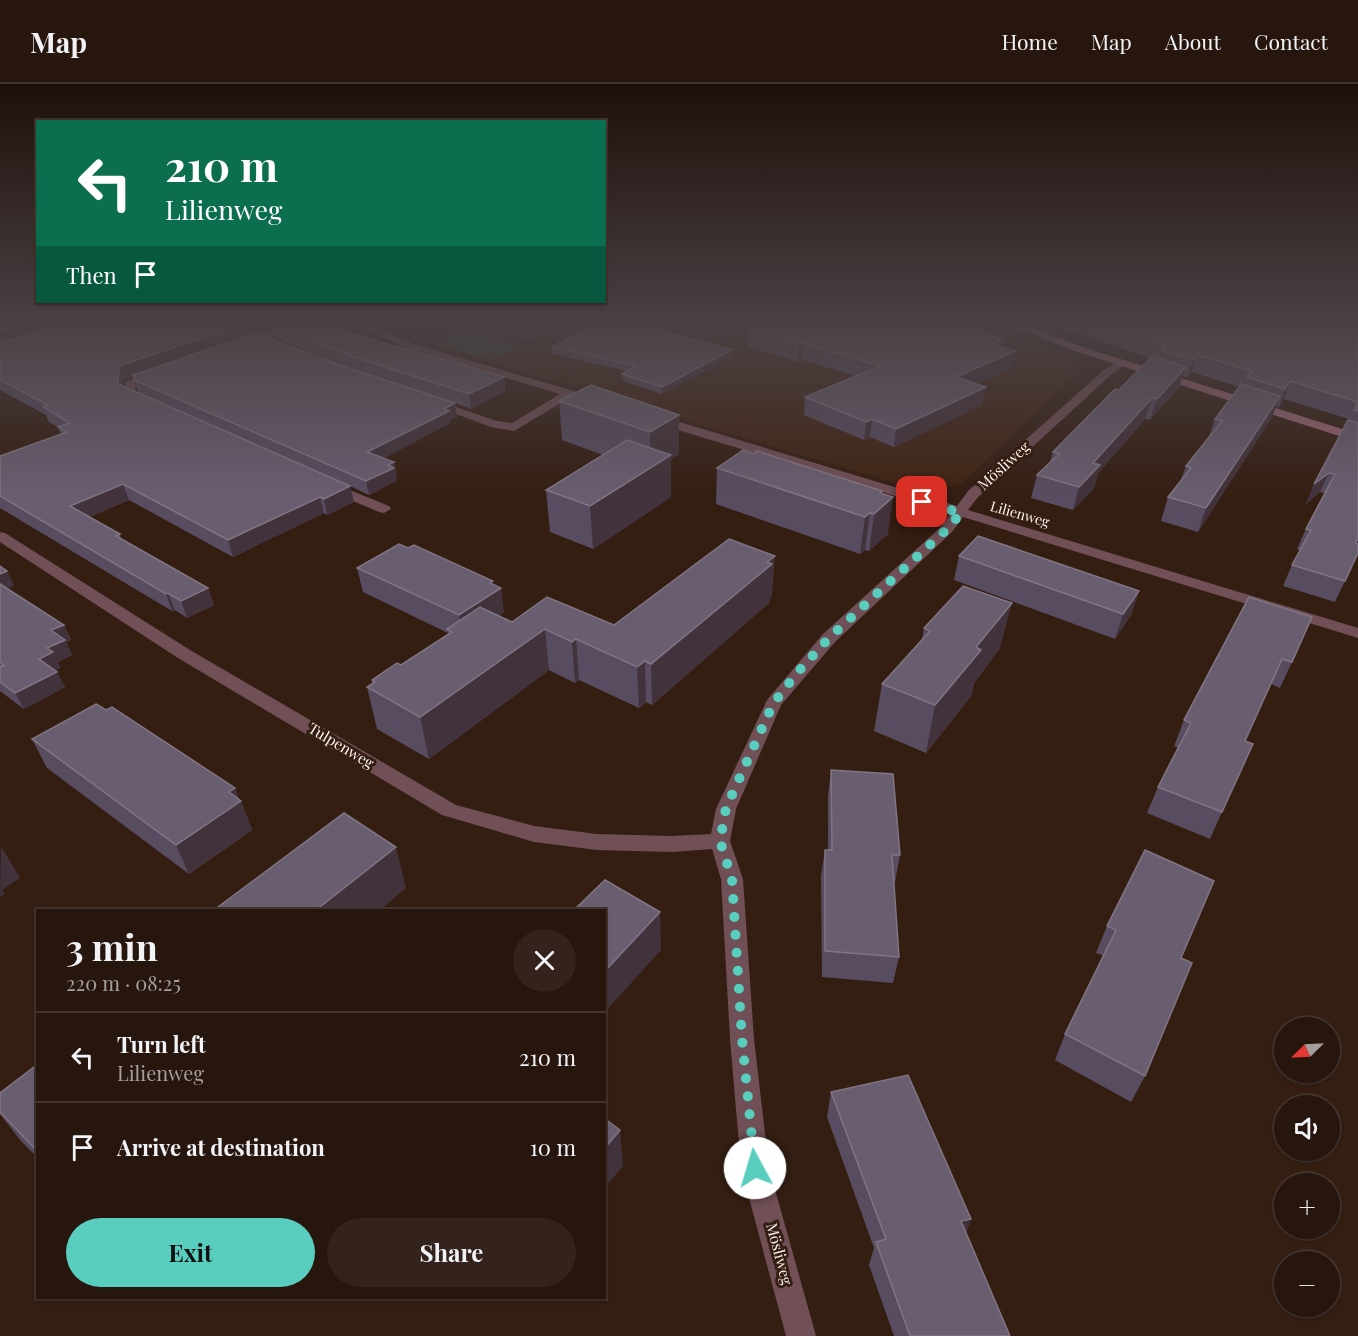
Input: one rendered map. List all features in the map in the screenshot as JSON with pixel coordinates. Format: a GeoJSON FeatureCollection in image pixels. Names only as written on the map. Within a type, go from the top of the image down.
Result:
{"type":"FeatureCollection","features":[{"type":"Feature","properties":{"kind":"street"},"geometry":{"type":"LineString","coordinates":[[142,379],[129,384],[130,396],[162,411]]}},
{"type":"Feature","properties":{"kind":"street"},"geometry":{"type":"LineString","coordinates":[[524,379],[605,404]]}},
{"type":"Feature","properties":{"kind":"street","name":"Mösliweg"},"geometry":{"type":"LineString","coordinates":[[801,1336],[755,1168],[742,1039],[732,879],[720,841],[726,808],[773,704],[797,673],[829,638],[947,529],[973,494],[1100,379]]}},
{"type":"Feature","properties":{"kind":"street"},"geometry":{"type":"LineString","coordinates":[[1173,379],[1358,438]]}},
{"type":"Feature","properties":{"kind":"street"},"geometry":{"type":"LineString","coordinates":[[422,399],[495,424],[514,427],[570,393]]}},
{"type":"Feature","properties":{"kind":"street","name":"Lilienweg"},"geometry":{"type":"LineString","coordinates":[[646,416],[961,513],[1209,585],[1358,633]]}},
{"type":"Feature","properties":{"kind":"street"},"geometry":{"type":"LineString","coordinates":[[321,482],[384,509]]}},
{"type":"Feature","properties":{"kind":"street","name":"Tulpenweg"},"geometry":{"type":"LineString","coordinates":[[0,536],[184,654],[449,810],[534,834],[597,842],[672,844],[720,841]]}},
{"type":"Feature","properties":{"kind":"shaded area"},"geometry":{"type":"Polygon","coordinates":[[[549,379],[1071,379],[961,484],[921,491],[549,379]]]}},
{"type":"Feature","properties":{"kind":"building"},"geometry":{"type":"Polygon","coordinates":[[[118,379],[118,384],[350,486],[324,499],[320,497],[228,540],[123,484],[70,506],[120,534],[116,536],[208,588],[181,601],[0,496],[0,456],[67,432],[58,427],[70,423],[43,407],[48,405],[0,380],[118,379]]]}},
{"type":"Feature","properties":{"kind":"building"},"geometry":{"type":"Polygon","coordinates":[[[383,379],[455,403],[444,409],[449,411],[367,452],[394,462],[388,465],[394,468],[366,481],[134,380],[383,379]]]}},
{"type":"Feature","properties":{"kind":"building"},"geometry":{"type":"Polygon","coordinates":[[[424,379],[499,379],[469,394],[424,379]]]}},
{"type":"Feature","properties":{"kind":"building"},"geometry":{"type":"Polygon","coordinates":[[[639,379],[676,379],[662,387],[639,379]]]}},
{"type":"Feature","properties":{"kind":"building"},"geometry":{"type":"Polygon","coordinates":[[[848,379],[963,379],[986,387],[896,429],[872,419],[866,422],[805,397],[848,379]]]}},
{"type":"Feature","properties":{"kind":"building"},"geometry":{"type":"Polygon","coordinates":[[[1129,379],[1175,379],[1157,399],[1152,398],[1093,463],[1100,465],[1079,487],[1037,475],[1059,454],[1053,452],[1115,389],[1119,390],[1129,379]]]}},
{"type":"Feature","properties":{"kind":"building"},"geometry":{"type":"Polygon","coordinates":[[[1255,379],[1358,379],[1358,402],[1290,381],[1285,389],[1255,379]]]}},
{"type":"Feature","properties":{"kind":"building"},"geometry":{"type":"Polygon","coordinates":[[[1241,384],[1280,396],[1206,508],[1168,497],[1191,468],[1186,466],[1222,421],[1215,419],[1241,384]]]}},
{"type":"Feature","properties":{"kind":"building"},"geometry":{"type":"Polygon","coordinates":[[[591,385],[679,415],[650,432],[559,401],[591,385]]]}},
{"type":"Feature","properties":{"kind":"building"},"geometry":{"type":"Polygon","coordinates":[[[1348,420],[1358,423],[1358,538],[1356,543],[1358,553],[1345,581],[1292,565],[1311,530],[1306,529],[1335,474],[1329,473],[1314,484],[1348,420]]]}},
{"type":"Feature","properties":{"kind":"building"},"geometry":{"type":"Polygon","coordinates":[[[627,440],[671,455],[590,506],[546,490],[627,440]]]}},
{"type":"Feature","properties":{"kind":"building"},"geometry":{"type":"Polygon","coordinates":[[[743,450],[754,454],[757,451],[882,491],[880,493],[893,497],[874,514],[870,513],[865,517],[717,468],[743,450]]]}},
{"type":"Feature","properties":{"kind":"building"},"geometry":{"type":"Polygon","coordinates":[[[978,536],[1139,591],[1123,614],[959,556],[978,536]]]}},
{"type":"Feature","properties":{"kind":"building"},"geometry":{"type":"Polygon","coordinates":[[[729,539],[775,556],[767,562],[772,564],[651,664],[645,661],[637,667],[576,639],[572,642],[545,629],[420,717],[367,687],[375,682],[372,680],[397,663],[401,665],[452,632],[447,629],[480,607],[512,622],[547,597],[614,625],[729,539]]]}},
{"type":"Feature","properties":{"kind":"building"},"geometry":{"type":"Polygon","coordinates":[[[399,544],[408,548],[414,545],[493,581],[490,583],[501,588],[459,615],[357,568],[399,544]]]}},
{"type":"Feature","properties":{"kind":"building"},"geometry":{"type":"Polygon","coordinates":[[[0,566],[7,571],[0,574],[0,566]]]}},
{"type":"Feature","properties":{"kind":"building"},"geometry":{"type":"Polygon","coordinates":[[[0,584],[64,625],[51,630],[65,640],[47,648],[53,652],[39,659],[57,672],[15,693],[0,682],[0,667],[4,665],[0,662],[0,584]]]}},
{"type":"Feature","properties":{"kind":"building"},"geometry":{"type":"Polygon","coordinates":[[[963,586],[1012,603],[976,647],[981,650],[935,705],[882,684],[930,631],[924,628],[963,586]]]}},
{"type":"Feature","properties":{"kind":"building"},"geometry":{"type":"Polygon","coordinates":[[[1249,597],[1312,617],[1292,662],[1282,659],[1245,741],[1253,744],[1222,812],[1158,787],[1191,723],[1184,720],[1249,597]]]}},
{"type":"Feature","properties":{"kind":"building"},"geometry":{"type":"Polygon","coordinates":[[[96,704],[106,710],[112,707],[235,788],[229,792],[241,801],[176,845],[32,739],[96,704]]]}},
{"type":"Feature","properties":{"kind":"building"},"geometry":{"type":"Polygon","coordinates":[[[831,770],[893,774],[900,855],[892,855],[899,957],[825,951],[825,850],[832,850],[831,770]]]}},
{"type":"Feature","properties":{"kind":"building"},"geometry":{"type":"Polygon","coordinates":[[[344,813],[396,847],[317,909],[215,909],[344,813]]]}},
{"type":"Feature","properties":{"kind":"building"},"geometry":{"type":"Polygon","coordinates":[[[1145,850],[1214,881],[1181,958],[1192,963],[1145,1076],[1065,1034],[1116,930],[1107,926],[1145,850]]]}},
{"type":"Feature","properties":{"kind":"building"},"geometry":{"type":"Polygon","coordinates":[[[605,880],[660,912],[606,970],[606,909],[575,909],[605,880]]]}},
{"type":"Feature","properties":{"kind":"building"},"geometry":{"type":"Polygon","coordinates":[[[36,1066],[36,1150],[0,1112],[0,1093],[36,1066]]]}},
{"type":"Feature","properties":{"kind":"building"},"geometry":{"type":"Polygon","coordinates":[[[908,1075],[971,1219],[961,1221],[1010,1336],[910,1336],[876,1242],[886,1239],[831,1092],[908,1075]]]}},
{"type":"Feature","properties":{"kind":"building"},"geometry":{"type":"Polygon","coordinates":[[[606,1120],[620,1130],[606,1147],[606,1120]]]}},
{"type":"Feature","properties":{"kind":"route"},"geometry":{"type":"LineString","coordinates":[[755,1168],[742,1039],[732,879],[720,841],[726,808],[773,704],[797,673],[829,638],[947,529],[961,513],[922,502]]}}]}
